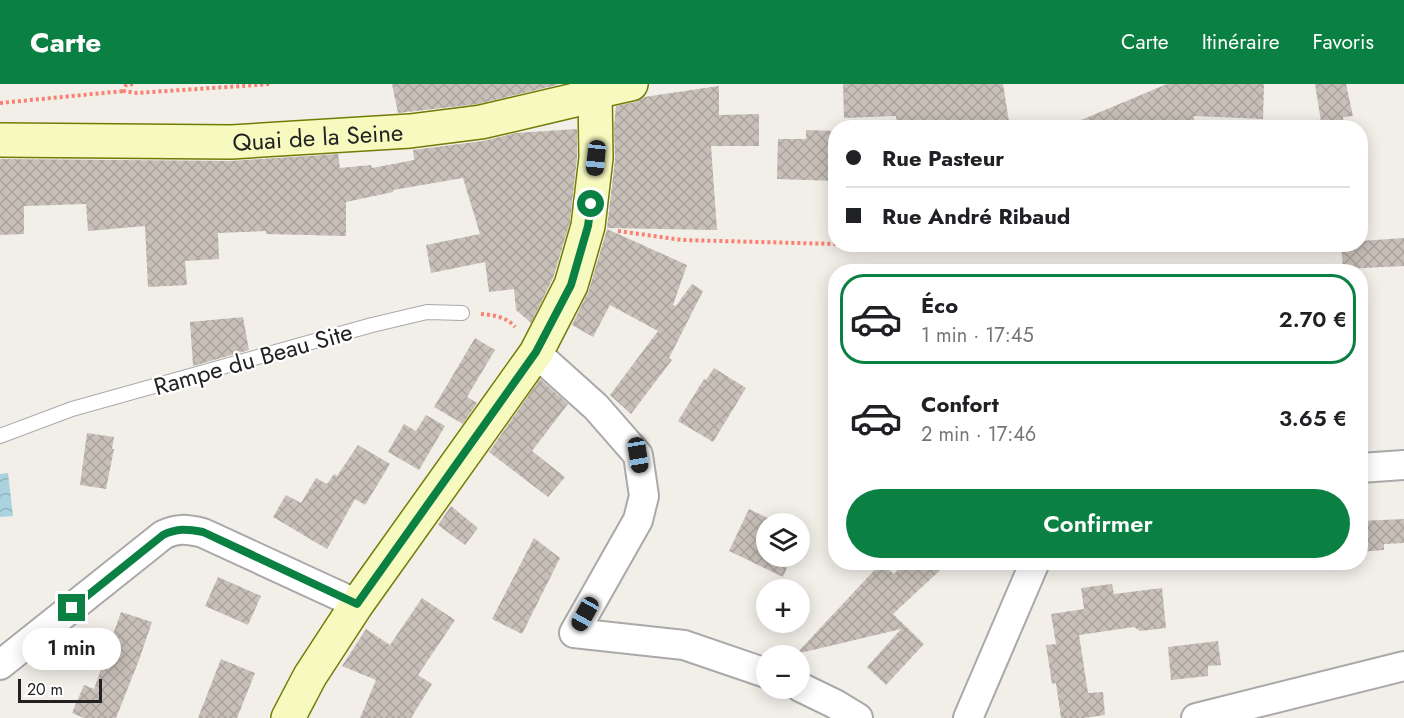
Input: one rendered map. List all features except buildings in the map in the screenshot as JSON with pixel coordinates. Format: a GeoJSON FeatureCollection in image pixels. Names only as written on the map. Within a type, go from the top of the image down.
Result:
{"type":"FeatureCollection","features":[{"type":"Feature","properties":{"kind":"street","name":"Quai de la Seine"},"geometry":{"type":"LineString","coordinates":[[0,140],[231,142],[410,132],[481,122],[631,84]]}},
{"type":"Feature","properties":{"kind":"street"},"geometry":{"type":"LineString","coordinates":[[288,718],[310,676],[357,604],[536,352],[571,285],[588,226],[596,158],[595,92]]}},
{"type":"Feature","properties":{"kind":"street"},"geometry":{"type":"LineString","coordinates":[[536,352],[596,407],[638,455],[644,496],[638,520],[574,633],[684,645],[756,670]]}},
{"type":"Feature","properties":{"kind":"street"},"geometry":{"type":"LineString","coordinates":[[1368,467],[1404,465]]}},
{"type":"Feature","properties":{"kind":"street"},"geometry":{"type":"LineString","coordinates":[[0,665],[163,535],[174,530],[186,529],[203,532],[357,604]]}},
{"type":"Feature","properties":{"kind":"street"},"geometry":{"type":"LineString","coordinates":[[968,718],[1032,570]]}},
{"type":"Feature","properties":{"kind":"street"},"geometry":{"type":"LineString","coordinates":[[1196,718],[1404,666]]}},
{"type":"Feature","properties":{"kind":"street"},"geometry":{"type":"LineString","coordinates":[[810,692],[858,718]]}},
{"type":"Feature","properties":{"kind":"lane","name":"Rampe du Beau Site"},"geometry":{"type":"LineString","coordinates":[[0,436],[72,409],[372,325],[427,312],[462,313]]}},
{"type":"Feature","properties":{"kind":"path"},"geometry":{"type":"LineString","coordinates":[[124,91],[126,85],[133,84]]}},
{"type":"Feature","properties":{"kind":"path"},"geometry":{"type":"LineString","coordinates":[[0,103],[124,91],[137,93],[271,84]]}},
{"type":"Feature","properties":{"kind":"path"},"geometry":{"type":"LineString","coordinates":[[588,226],[682,240],[828,244]]}},
{"type":"Feature","properties":{"kind":"path"},"geometry":{"type":"LineString","coordinates":[[462,313],[491,315],[510,321]]}},
{"type":"Feature","properties":{"kind":"water"},"geometry":{"type":"Polygon","coordinates":[[[8,473],[13,516],[0,517],[0,474],[8,473]]]}},
{"type":"Feature","properties":{"kind":"route"},"geometry":{"type":"LineString","coordinates":[[72,608],[163,535],[174,530],[186,529],[203,532],[357,604],[536,352],[571,285],[588,226],[591,204]]}}]}
